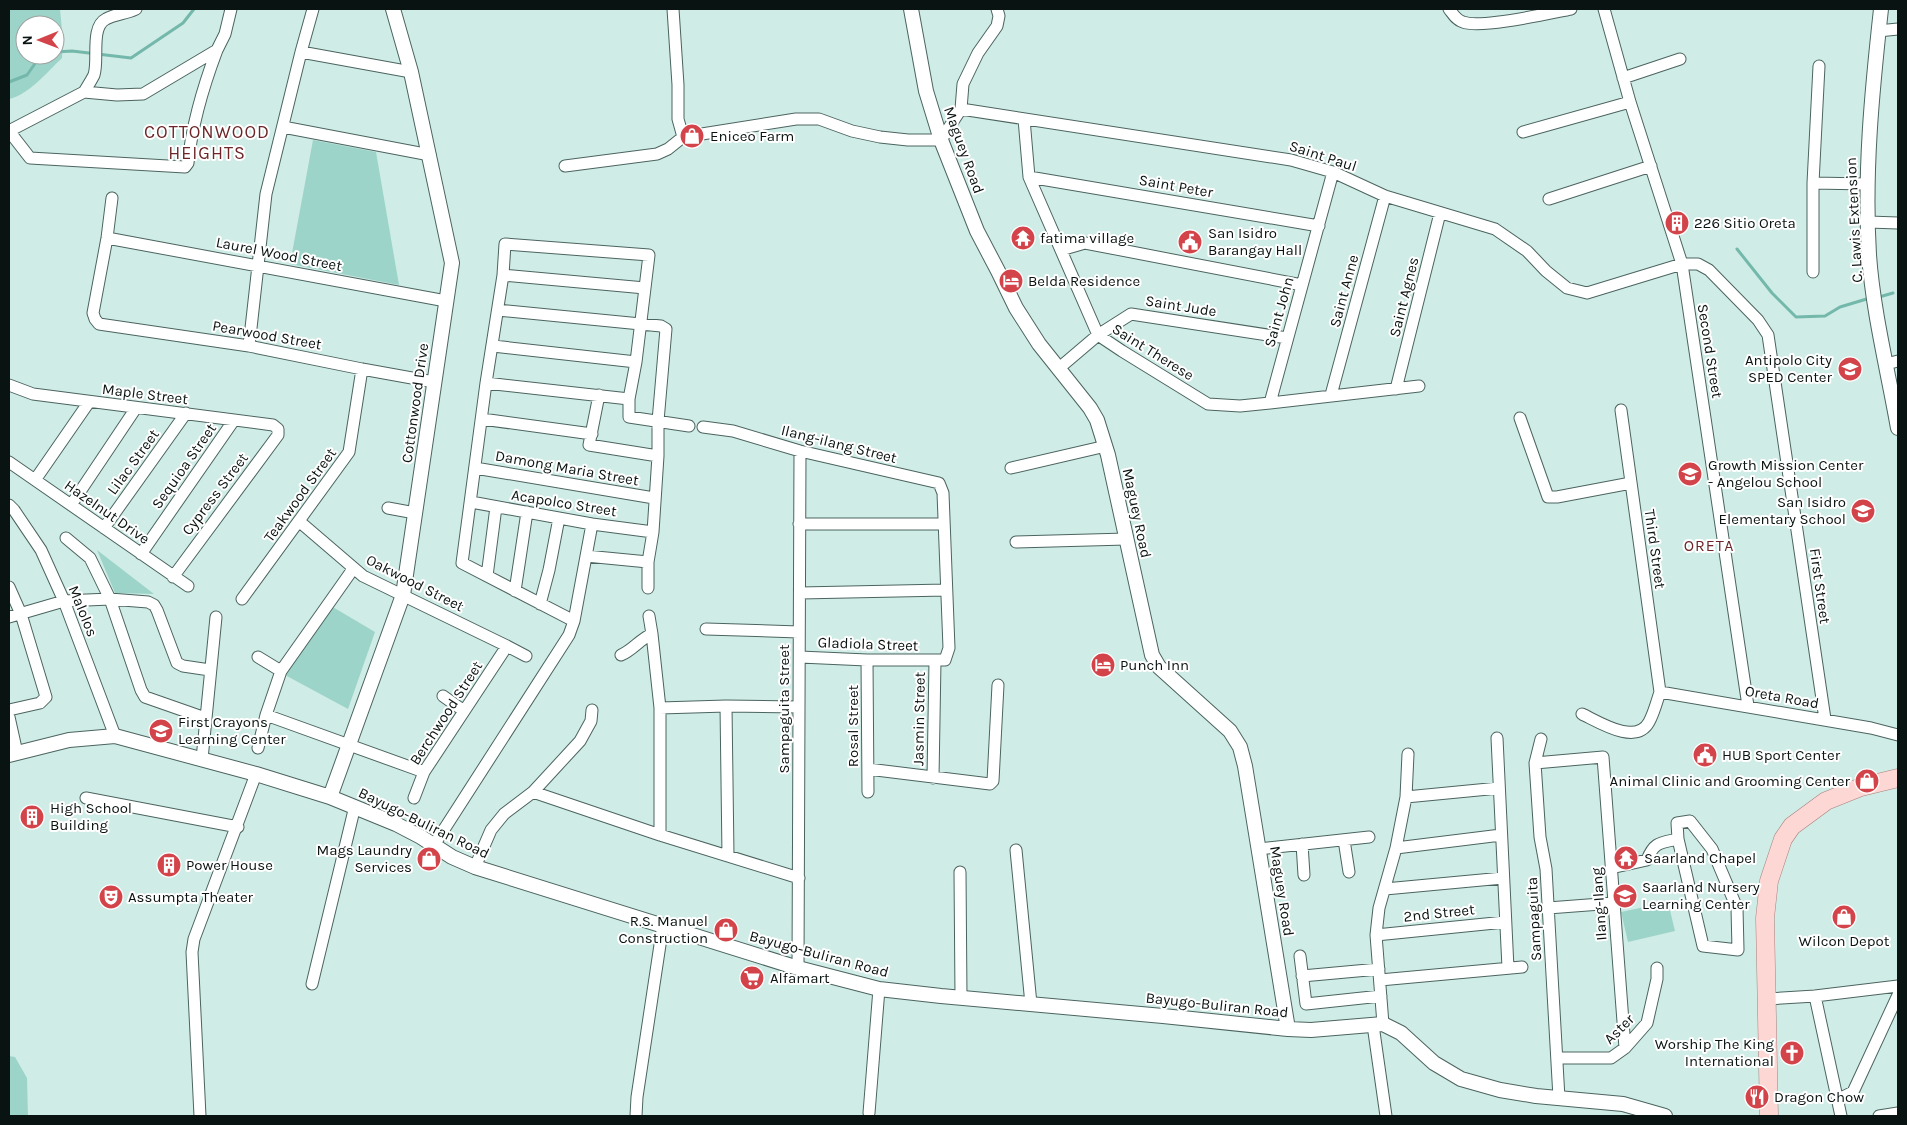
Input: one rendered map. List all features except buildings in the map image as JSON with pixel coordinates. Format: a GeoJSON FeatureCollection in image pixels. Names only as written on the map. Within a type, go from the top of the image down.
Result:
{"type":"FeatureCollection","features":[{"type":"Feature","properties":{"kind":"main road"},"geometry":{"type":"LineString","coordinates":[[1769,1116],[1765,918],[1769,881],[1783,840],[1792,826],[1826,801],[1861,787],[1898,778]]}},
{"type":"Feature","properties":{"kind":"street"},"geometry":{"type":"LineString","coordinates":[[136,9],[105,19],[100,24],[97,30],[94,74],[84,92],[9,131],[30,158],[185,167],[188,163],[194,123],[206,78],[224,34],[231,9]]}},
{"type":"Feature","properties":{"kind":"street"},"geometry":{"type":"LineString","coordinates":[[249,346],[266,194],[313,9]]}},
{"type":"Feature","properties":{"kind":"street","name":"Cottonwood Drive"},"geometry":{"type":"LineString","coordinates":[[330,797],[403,595],[452,263],[411,72],[392,9]]}},
{"type":"Feature","properties":{"kind":"street"},"geometry":{"type":"LineString","coordinates":[[673,9],[678,85],[678,119],[682,137]]}},
{"type":"Feature","properties":{"kind":"street","name":"Maguey Road"},"geometry":{"type":"LineString","coordinates":[[911,9],[926,91],[941,140],[977,231],[1016,308],[1039,344],[1090,408],[1097,420],[1106,446],[1148,644],[1155,661],[1173,681],[1230,731],[1240,747],[1245,766],[1288,1029]]}},
{"type":"Feature","properties":{"kind":"street"},"geometry":{"type":"LineString","coordinates":[[564,166],[657,154],[668,149],[682,137],[796,119],[819,120],[852,131],[880,137],[908,140],[941,140],[961,109],[963,84],[978,53],[997,26],[997,9]]}},
{"type":"Feature","properties":{"kind":"street"},"geometry":{"type":"LineString","coordinates":[[1449,9],[1458,20],[1472,24],[1572,9]]}},
{"type":"Feature","properties":{"kind":"street","name":"Second Street"},"geometry":{"type":"LineString","coordinates":[[1604,9],[1630,102],[1682,264],[1748,706]]}},
{"type":"Feature","properties":{"kind":"street","name":"C. Lawis Extension"},"geometry":{"type":"LineString","coordinates":[[1881,9],[1868,148],[1868,222],[1873,282],[1877,307],[1892,363],[1898,428]]}},
{"type":"Feature","properties":{"kind":"street"},"geometry":{"type":"LineString","coordinates":[[1878,31],[1898,29]]}},
{"type":"Feature","properties":{"kind":"street"},"geometry":{"type":"LineString","coordinates":[[84,92],[117,96],[143,94],[217,50]]}},
{"type":"Feature","properties":{"kind":"street"},"geometry":{"type":"LineString","coordinates":[[301,52],[411,72]]}},
{"type":"Feature","properties":{"kind":"street"},"geometry":{"type":"LineString","coordinates":[[1623,78],[1680,59]]}},
{"type":"Feature","properties":{"kind":"street"},"geometry":{"type":"LineString","coordinates":[[1813,272],[1813,183],[1819,66]]}},
{"type":"Feature","properties":{"kind":"street"},"geometry":{"type":"LineString","coordinates":[[1523,132],[1630,102]]}},
{"type":"Feature","properties":{"kind":"street","name":"Saint Paul"},"geometry":{"type":"LineString","coordinates":[[961,109],[1291,160],[1334,172],[1385,196],[1495,229],[1527,251],[1566,288],[1587,293],[1682,264]]}},
{"type":"Feature","properties":{"kind":"street","name":"Saint Therese"},"geometry":{"type":"LineString","coordinates":[[1024,119],[1029,177],[1098,335],[1208,404],[1240,406],[1419,386]]}},
{"type":"Feature","properties":{"kind":"street"},"geometry":{"type":"LineString","coordinates":[[283,127],[430,155]]}},
{"type":"Feature","properties":{"kind":"street"},"geometry":{"type":"LineString","coordinates":[[1549,199],[1651,166]]}},
{"type":"Feature","properties":{"kind":"street","name":"Saint John"},"geometry":{"type":"LineString","coordinates":[[1270,403],[1334,172]]}},
{"type":"Feature","properties":{"kind":"street","name":"Saint Peter"},"geometry":{"type":"LineString","coordinates":[[1029,177],[1318,226]]}},
{"type":"Feature","properties":{"kind":"street"},"geometry":{"type":"LineString","coordinates":[[1813,183],[1868,184]]}},
{"type":"Feature","properties":{"kind":"street","name":"Saint Anne"},"geometry":{"type":"LineString","coordinates":[[1331,395],[1385,196]]}},
{"type":"Feature","properties":{"kind":"street"},"geometry":{"type":"LineString","coordinates":[[107,238],[112,198]]}},
{"type":"Feature","properties":{"kind":"street","name":"Saint Agnes"},"geometry":{"type":"LineString","coordinates":[[1396,388],[1440,213]]}},
{"type":"Feature","properties":{"kind":"street"},"geometry":{"type":"LineString","coordinates":[[1868,222],[1898,223]]}},
{"type":"Feature","properties":{"kind":"street","name":"Laurel Wood Street"},"geometry":{"type":"LineString","coordinates":[[107,238],[446,301]]}},
{"type":"Feature","properties":{"kind":"street","name":"Pearwood Street"},"geometry":{"type":"LineString","coordinates":[[107,238],[93,313],[95,320],[99,324],[249,346],[434,382]]}},
{"type":"Feature","properties":{"kind":"street"},"geometry":{"type":"LineString","coordinates":[[1060,250],[1085,243],[1302,285]]}},
{"type":"Feature","properties":{"kind":"street"},"geometry":{"type":"LineString","coordinates":[[574,621],[462,563],[486,383],[498,310],[505,244],[649,255],[629,417],[689,426]]}},
{"type":"Feature","properties":{"kind":"street","name":"First Street"},"geometry":{"type":"LineString","coordinates":[[1682,264],[1698,264],[1708,270],[1758,320],[1768,335],[1825,719]]}},
{"type":"Feature","properties":{"kind":"street"},"geometry":{"type":"LineString","coordinates":[[502,275],[645,288]]}},
{"type":"Feature","properties":{"kind":"street"},"geometry":{"type":"LineString","coordinates":[[498,310],[662,326],[667,332],[658,421],[658,456],[653,532],[648,562],[648,588]]}},
{"type":"Feature","properties":{"kind":"street","name":"Saint Jude"},"geometry":{"type":"LineString","coordinates":[[1058,369],[1098,335],[1131,314],[1287,338]]}},
{"type":"Feature","properties":{"kind":"street"},"geometry":{"type":"LineString","coordinates":[[492,346],[636,362]]}},
{"type":"Feature","properties":{"kind":"street","name":"Teakwood Street"},"geometry":{"type":"LineString","coordinates":[[242,599],[300,522],[349,452],[362,369]]}},
{"type":"Feature","properties":{"kind":"street"},"geometry":{"type":"LineString","coordinates":[[486,383],[630,399]]}},
{"type":"Feature","properties":{"kind":"street","name":"Maple Street"},"geometry":{"type":"LineString","coordinates":[[9,385],[34,394],[273,424],[278,429]]}},
{"type":"Feature","properties":{"kind":"street"},"geometry":{"type":"LineString","coordinates":[[599,395],[590,446],[658,456]]}},
{"type":"Feature","properties":{"kind":"street"},"geometry":{"type":"LineString","coordinates":[[35,480],[88,402]]}},
{"type":"Feature","properties":{"kind":"street"},"geometry":{"type":"LineString","coordinates":[[71,505],[136,408]]}},
{"type":"Feature","properties":{"kind":"street","name":"Third Street"},"geometry":{"type":"LineString","coordinates":[[1621,410],[1660,692]]}},
{"type":"Feature","properties":{"kind":"street","name":"Lilac Street"},"geometry":{"type":"LineString","coordinates":[[104,528],[186,413]]}},
{"type":"Feature","properties":{"kind":"street"},"geometry":{"type":"LineString","coordinates":[[482,418],[592,434]]}},
{"type":"Feature","properties":{"kind":"street"},"geometry":{"type":"LineString","coordinates":[[1520,418],[1548,497],[1631,483]]}},
{"type":"Feature","properties":{"kind":"street","name":"Sequioa Street"},"geometry":{"type":"LineString","coordinates":[[141,554],[234,420]]}},
{"type":"Feature","properties":{"kind":"street","name":"Ilang-ilang Street"},"geometry":{"type":"LineString","coordinates":[[703,427],[733,431],[800,451],[939,483],[943,493],[944,524]]}},
{"type":"Feature","properties":{"kind":"street","name":"Cypress Street"},"geometry":{"type":"LineString","coordinates":[[173,577],[278,435],[278,429]]}},
{"type":"Feature","properties":{"kind":"street"},"geometry":{"type":"LineString","coordinates":[[1011,468],[1106,446]]}},
{"type":"Feature","properties":{"kind":"street","name":"Sampaguita Street"},"geometry":{"type":"LineString","coordinates":[[798,968],[800,451]]}},
{"type":"Feature","properties":{"kind":"street","name":"Hazelnut Drive"},"geometry":{"type":"LineString","coordinates":[[9,462],[188,586]]}},
{"type":"Feature","properties":{"kind":"street","name":"Damong Maria Street"},"geometry":{"type":"LineString","coordinates":[[475,468],[654,498]]}},
{"type":"Feature","properties":{"kind":"street","name":"Acapolco Street"},"geometry":{"type":"LineString","coordinates":[[470,502],[592,524],[653,532]]}},
{"type":"Feature","properties":{"kind":"street","name":"Malolos"},"geometry":{"type":"LineString","coordinates":[[9,505],[41,550],[64,602],[115,736]]}},
{"type":"Feature","properties":{"kind":"street"},"geometry":{"type":"LineString","coordinates":[[487,576],[496,507]]}},
{"type":"Feature","properties":{"kind":"street"},"geometry":{"type":"LineString","coordinates":[[388,508],[415,513]]}},
{"type":"Feature","properties":{"kind":"street"},"geometry":{"type":"LineString","coordinates":[[515,591],[527,512]]}},
{"type":"Feature","properties":{"kind":"street"},"geometry":{"type":"LineString","coordinates":[[540,604],[559,518]]}},
{"type":"Feature","properties":{"kind":"street","name":"Oakwood Street"},"geometry":{"type":"LineString","coordinates":[[300,522],[363,576],[526,656]]}},
{"type":"Feature","properties":{"kind":"street"},"geometry":{"type":"LineString","coordinates":[[434,845],[570,635],[592,524]]}},
{"type":"Feature","properties":{"kind":"street"},"geometry":{"type":"LineString","coordinates":[[800,524],[944,524],[948,654],[945,660],[935,661]]}},
{"type":"Feature","properties":{"kind":"street"},"geometry":{"type":"LineString","coordinates":[[66,538],[90,558],[110,599],[145,697],[205,718]]}},
{"type":"Feature","properties":{"kind":"street"},"geometry":{"type":"LineString","coordinates":[[1016,542],[1126,539]]}},
{"type":"Feature","properties":{"kind":"street"},"geometry":{"type":"LineString","coordinates":[[586,556],[648,562]]}},
{"type":"Feature","properties":{"kind":"street"},"geometry":{"type":"LineString","coordinates":[[258,748],[266,715],[281,670],[354,568]]}},
{"type":"Feature","properties":{"kind":"street"},"geometry":{"type":"LineString","coordinates":[[9,587],[21,614],[46,697],[40,703],[9,710]]}},
{"type":"Feature","properties":{"kind":"street"},"geometry":{"type":"LineString","coordinates":[[800,593],[946,590]]}},
{"type":"Feature","properties":{"kind":"street"},"geometry":{"type":"LineString","coordinates":[[9,618],[64,602],[110,599],[148,602],[154,605],[177,663],[183,666],[210,670]]}},
{"type":"Feature","properties":{"kind":"street"},"geometry":{"type":"LineString","coordinates":[[649,616],[660,708],[660,835]]}},
{"type":"Feature","properties":{"kind":"street"},"geometry":{"type":"LineString","coordinates":[[202,759],[216,617]]}},
{"type":"Feature","properties":{"kind":"street"},"geometry":{"type":"LineString","coordinates":[[706,630],[799,632]]}},
{"type":"Feature","properties":{"kind":"street"},"geometry":{"type":"LineString","coordinates":[[621,655],[632,649],[644,637],[652,634]]}},
{"type":"Feature","properties":{"kind":"street","name":"Berchwood Street"},"geometry":{"type":"LineString","coordinates":[[414,798],[424,772],[507,646]]}},
{"type":"Feature","properties":{"kind":"street"},"geometry":{"type":"LineString","coordinates":[[258,657],[281,670]]}},
{"type":"Feature","properties":{"kind":"street","name":"Gladiola Street"},"geometry":{"type":"LineString","coordinates":[[800,657],[935,661]]}},
{"type":"Feature","properties":{"kind":"street","name":"Rosal Street"},"geometry":{"type":"LineString","coordinates":[[867,660],[868,792]]}},
{"type":"Feature","properties":{"kind":"street","name":"Jasmin Street"},"geometry":{"type":"LineString","coordinates":[[933,778],[935,661]]}},
{"type":"Feature","properties":{"kind":"street"},"geometry":{"type":"LineString","coordinates":[[868,769],[990,784],[993,782],[998,685]]}},
{"type":"Feature","properties":{"kind":"street"},"geometry":{"type":"LineString","coordinates":[[1582,714],[1621,732],[1634,733],[1648,724],[1660,692]]}},
{"type":"Feature","properties":{"kind":"street","name":"Oreta Road"},"geometry":{"type":"LineString","coordinates":[[1660,692],[1825,719],[1871,728],[1898,736]]}},
{"type":"Feature","properties":{"kind":"street"},"geometry":{"type":"LineString","coordinates":[[443,696],[464,711]]}},
{"type":"Feature","properties":{"kind":"street"},"geometry":{"type":"LineString","coordinates":[[726,706],[728,856]]}},
{"type":"Feature","properties":{"kind":"street"},"geometry":{"type":"LineString","coordinates":[[660,708],[799,706]]}},
{"type":"Feature","properties":{"kind":"street"},"geometry":{"type":"LineString","coordinates":[[475,867],[491,830],[504,814],[533,792],[580,741],[591,721],[592,710]]}},
{"type":"Feature","properties":{"kind":"street"},"geometry":{"type":"LineString","coordinates":[[266,715],[424,772]]}},
{"type":"Feature","properties":{"kind":"street"},"geometry":{"type":"LineString","coordinates":[[9,717],[13,754]]}},
{"type":"Feature","properties":{"kind":"street","name":"Bayugo-Buliran Road"},"geometry":{"type":"LineString","coordinates":[[13,754],[69,740],[115,736],[202,759],[256,774],[355,806],[396,824],[452,857],[475,867],[798,968],[879,989],[1288,1029],[1311,1030],[1378,1025]]}},
{"type":"Feature","properties":{"kind":"street"},"geometry":{"type":"LineString","coordinates":[[1497,738],[1502,878],[1508,968]]}},
{"type":"Feature","properties":{"kind":"street","name":"Sampaguita"},"geometry":{"type":"LineString","coordinates":[[1541,739],[1535,763],[1538,818],[1546,869],[1559,1098]]}},
{"type":"Feature","properties":{"kind":"street"},"geometry":{"type":"LineString","coordinates":[[1386,1116],[1378,1025],[1381,996],[1376,935],[1379,908],[1386,889],[1396,848],[1406,797],[1408,754]]}},
{"type":"Feature","properties":{"kind":"street","name":"Ilang-Ilang"},"geometry":{"type":"LineString","coordinates":[[1535,763],[1603,757],[1625,1048]]}},
{"type":"Feature","properties":{"kind":"street"},"geometry":{"type":"LineString","coordinates":[[200,1116],[192,952],[194,939],[238,827],[256,774]]}},
{"type":"Feature","properties":{"kind":"street"},"geometry":{"type":"LineString","coordinates":[[1406,797],[1499,788]]}},
{"type":"Feature","properties":{"kind":"street"},"geometry":{"type":"LineString","coordinates":[[533,792],[660,835],[799,878]]}},
{"type":"Feature","properties":{"kind":"street"},"geometry":{"type":"LineString","coordinates":[[86,798],[238,827]]}},
{"type":"Feature","properties":{"kind":"street"},"geometry":{"type":"LineString","coordinates":[[312,984],[355,806]]}},
{"type":"Feature","properties":{"kind":"street"},"geometry":{"type":"LineString","coordinates":[[1690,821],[1712,849],[1737,908],[1738,950],[1703,946],[1678,839],[1677,823],[1690,821]]}},
{"type":"Feature","properties":{"kind":"street"},"geometry":{"type":"LineString","coordinates":[[1396,848],[1501,835]]}},
{"type":"Feature","properties":{"kind":"street"},"geometry":{"type":"LineString","coordinates":[[1259,849],[1368,837]]}},
{"type":"Feature","properties":{"kind":"street"},"geometry":{"type":"LineString","coordinates":[[1611,868],[1647,860],[1650,852],[1657,844],[1678,839]]}},
{"type":"Feature","properties":{"kind":"street"},"geometry":{"type":"LineString","coordinates":[[1344,840],[1349,872]]}},
{"type":"Feature","properties":{"kind":"street"},"geometry":{"type":"LineString","coordinates":[[1302,844],[1304,875]]}},
{"type":"Feature","properties":{"kind":"street"},"geometry":{"type":"LineString","coordinates":[[1016,850],[1031,1004]]}},
{"type":"Feature","properties":{"kind":"street"},"geometry":{"type":"LineString","coordinates":[[960,872],[961,998]]}},
{"type":"Feature","properties":{"kind":"street"},"geometry":{"type":"LineString","coordinates":[[1386,889],[1502,878]]}},
{"type":"Feature","properties":{"kind":"street"},"geometry":{"type":"LineString","coordinates":[[1548,908],[1614,903]]}},
{"type":"Feature","properties":{"kind":"street","name":"2nd Street"},"geometry":{"type":"LineString","coordinates":[[1376,935],[1505,922]]}},
{"type":"Feature","properties":{"kind":"street"},"geometry":{"type":"LineString","coordinates":[[636,1116],[637,1097],[663,925]]}},
{"type":"Feature","properties":{"kind":"street"},"geometry":{"type":"LineString","coordinates":[[1300,956],[1306,1004],[1381,996]]}},
{"type":"Feature","properties":{"kind":"street"},"geometry":{"type":"LineString","coordinates":[[1302,976],[1522,967]]}},
{"type":"Feature","properties":{"kind":"street","name":"Aster"},"geometry":{"type":"LineString","coordinates":[[1556,1058],[1611,1058],[1625,1048],[1647,1023],[1658,979],[1657,968]]}},
{"type":"Feature","properties":{"kind":"street"},"geometry":{"type":"LineString","coordinates":[[1767,999],[1816,996],[1898,986]]}},
{"type":"Feature","properties":{"kind":"street"},"geometry":{"type":"LineString","coordinates":[[869,1114],[879,989]]}},
{"type":"Feature","properties":{"kind":"street"},"geometry":{"type":"LineString","coordinates":[[1838,1100],[1853,1092],[1898,995]]}},
{"type":"Feature","properties":{"kind":"street"},"geometry":{"type":"LineString","coordinates":[[1816,996],[1842,1116]]}},
{"type":"Feature","properties":{"kind":"street"},"geometry":{"type":"LineString","coordinates":[[1378,1025],[1401,1033],[1434,1063],[1461,1079],[1500,1090],[1623,1104],[1665,1116]]}},
{"type":"Feature","properties":{"kind":"street"},"geometry":{"type":"LineString","coordinates":[[1878,1116],[1898,1113]]}},
{"type":"Feature","properties":{"kind":"green space"},"geometry":{"type":"Polygon","coordinates":[[[9,9],[60,9],[61,15],[15,15],[15,65],[55,65],[31,88],[9,99],[9,9]]]}},
{"type":"Feature","properties":{"kind":"green space"},"geometry":{"type":"Polygon","coordinates":[[[313,140],[376,152],[399,285],[290,264],[313,140]]]}},
{"type":"Feature","properties":{"kind":"green space"},"geometry":{"type":"Polygon","coordinates":[[[97,550],[154,594],[115,593],[97,550]]]}},
{"type":"Feature","properties":{"kind":"green space"},"geometry":{"type":"Polygon","coordinates":[[[331,606],[375,632],[348,709],[285,675],[331,606]]]}},
{"type":"Feature","properties":{"kind":"green space"},"geometry":{"type":"Polygon","coordinates":[[[1668,902],[1675,931],[1628,942],[1621,912],[1668,902]]]}},
{"type":"Feature","properties":{"kind":"green space"},"geometry":{"type":"Polygon","coordinates":[[[9,1056],[15,1057],[27,1078],[28,1116],[9,1116],[9,1056]]]}},
{"type":"Feature","properties":{"kind":"waterway"},"geometry":{"type":"LineString","coordinates":[[65,51],[131,58],[183,23],[194,9]]}},
{"type":"Feature","properties":{"kind":"waterway"},"geometry":{"type":"LineString","coordinates":[[9,82],[27,75],[34,65]]}},
{"type":"Feature","properties":{"kind":"waterway"},"geometry":{"type":"LineString","coordinates":[[1737,249],[1772,293],[1796,317],[1825,316],[1840,307],[1870,298]]}},
{"type":"Feature","properties":{"kind":"waterway"},"geometry":{"type":"LineString","coordinates":[[1879,297],[1893,293]]}},
{"type":"Feature","properties":{"kind":"place","name":"Eniceo Farm"},"geometry":{"type":"Point","coordinates":[692,136]}},
{"type":"Feature","properties":{"kind":"place","name":"226 Sitio Oreta"},"geometry":{"type":"Point","coordinates":[1677,223]}},
{"type":"Feature","properties":{"kind":"place","name":"fatima village"},"geometry":{"type":"Point","coordinates":[1023,238]}},
{"type":"Feature","properties":{"kind":"place","name":"San Isidro Barangay Hall"},"geometry":{"type":"Point","coordinates":[1190,242]}},
{"type":"Feature","properties":{"kind":"place","name":"Belda Residence"},"geometry":{"type":"Point","coordinates":[1011,281]}},
{"type":"Feature","properties":{"kind":"place","name":"Antipolo City SPED Center"},"geometry":{"type":"Point","coordinates":[1850,369]}},
{"type":"Feature","properties":{"kind":"place","name":"Growth Mission Center - Angelou School"},"geometry":{"type":"Point","coordinates":[1690,474]}},
{"type":"Feature","properties":{"kind":"place","name":"San Isidro Elementary School"},"geometry":{"type":"Point","coordinates":[1863,511]}},
{"type":"Feature","properties":{"kind":"place","name":"Punch Inn"},"geometry":{"type":"Point","coordinates":[1103,665]}},
{"type":"Feature","properties":{"kind":"place","name":"First Crayons Learning Center"},"geometry":{"type":"Point","coordinates":[161,731]}},
{"type":"Feature","properties":{"kind":"place","name":"HUB Sport Center"},"geometry":{"type":"Point","coordinates":[1705,755]}},
{"type":"Feature","properties":{"kind":"place","name":"Animal Clinic and Grooming Center"},"geometry":{"type":"Point","coordinates":[1867,781]}},
{"type":"Feature","properties":{"kind":"place","name":"High School Building"},"geometry":{"type":"Point","coordinates":[32,817]}},
{"type":"Feature","properties":{"kind":"place","name":"Saarland Chapel"},"geometry":{"type":"Point","coordinates":[1626,858]}},
{"type":"Feature","properties":{"kind":"place","name":"Mags Laundry Services"},"geometry":{"type":"Point","coordinates":[429,859]}},
{"type":"Feature","properties":{"kind":"place","name":"Power House"},"geometry":{"type":"Point","coordinates":[169,865]}},
{"type":"Feature","properties":{"kind":"place","name":"Saarland Nursery Learning Center"},"geometry":{"type":"Point","coordinates":[1625,896]}},
{"type":"Feature","properties":{"kind":"place","name":"Assumpta Theater"},"geometry":{"type":"Point","coordinates":[111,897]}},
{"type":"Feature","properties":{"kind":"place","name":"Wilcon Depot"},"geometry":{"type":"Point","coordinates":[1844,917]}},
{"type":"Feature","properties":{"kind":"place","name":"R.S. Manuel Construction"},"geometry":{"type":"Point","coordinates":[726,930]}},
{"type":"Feature","properties":{"kind":"place","name":"Alfamart"},"geometry":{"type":"Point","coordinates":[752,978]}},
{"type":"Feature","properties":{"kind":"place","name":"Worship The King International"},"geometry":{"type":"Point","coordinates":[1792,1053]}},
{"type":"Feature","properties":{"kind":"place","name":"Dragon Chow"},"geometry":{"type":"Point","coordinates":[1757,1097]}},
{"type":"Feature","properties":{"kind":"district","name":"COTTONWOOD HEIGHTS"},"geometry":{"type":"Point","coordinates":[207,142]}},
{"type":"Feature","properties":{"kind":"district","name":"ORETA"},"geometry":{"type":"Point","coordinates":[1709,545]}}]}
